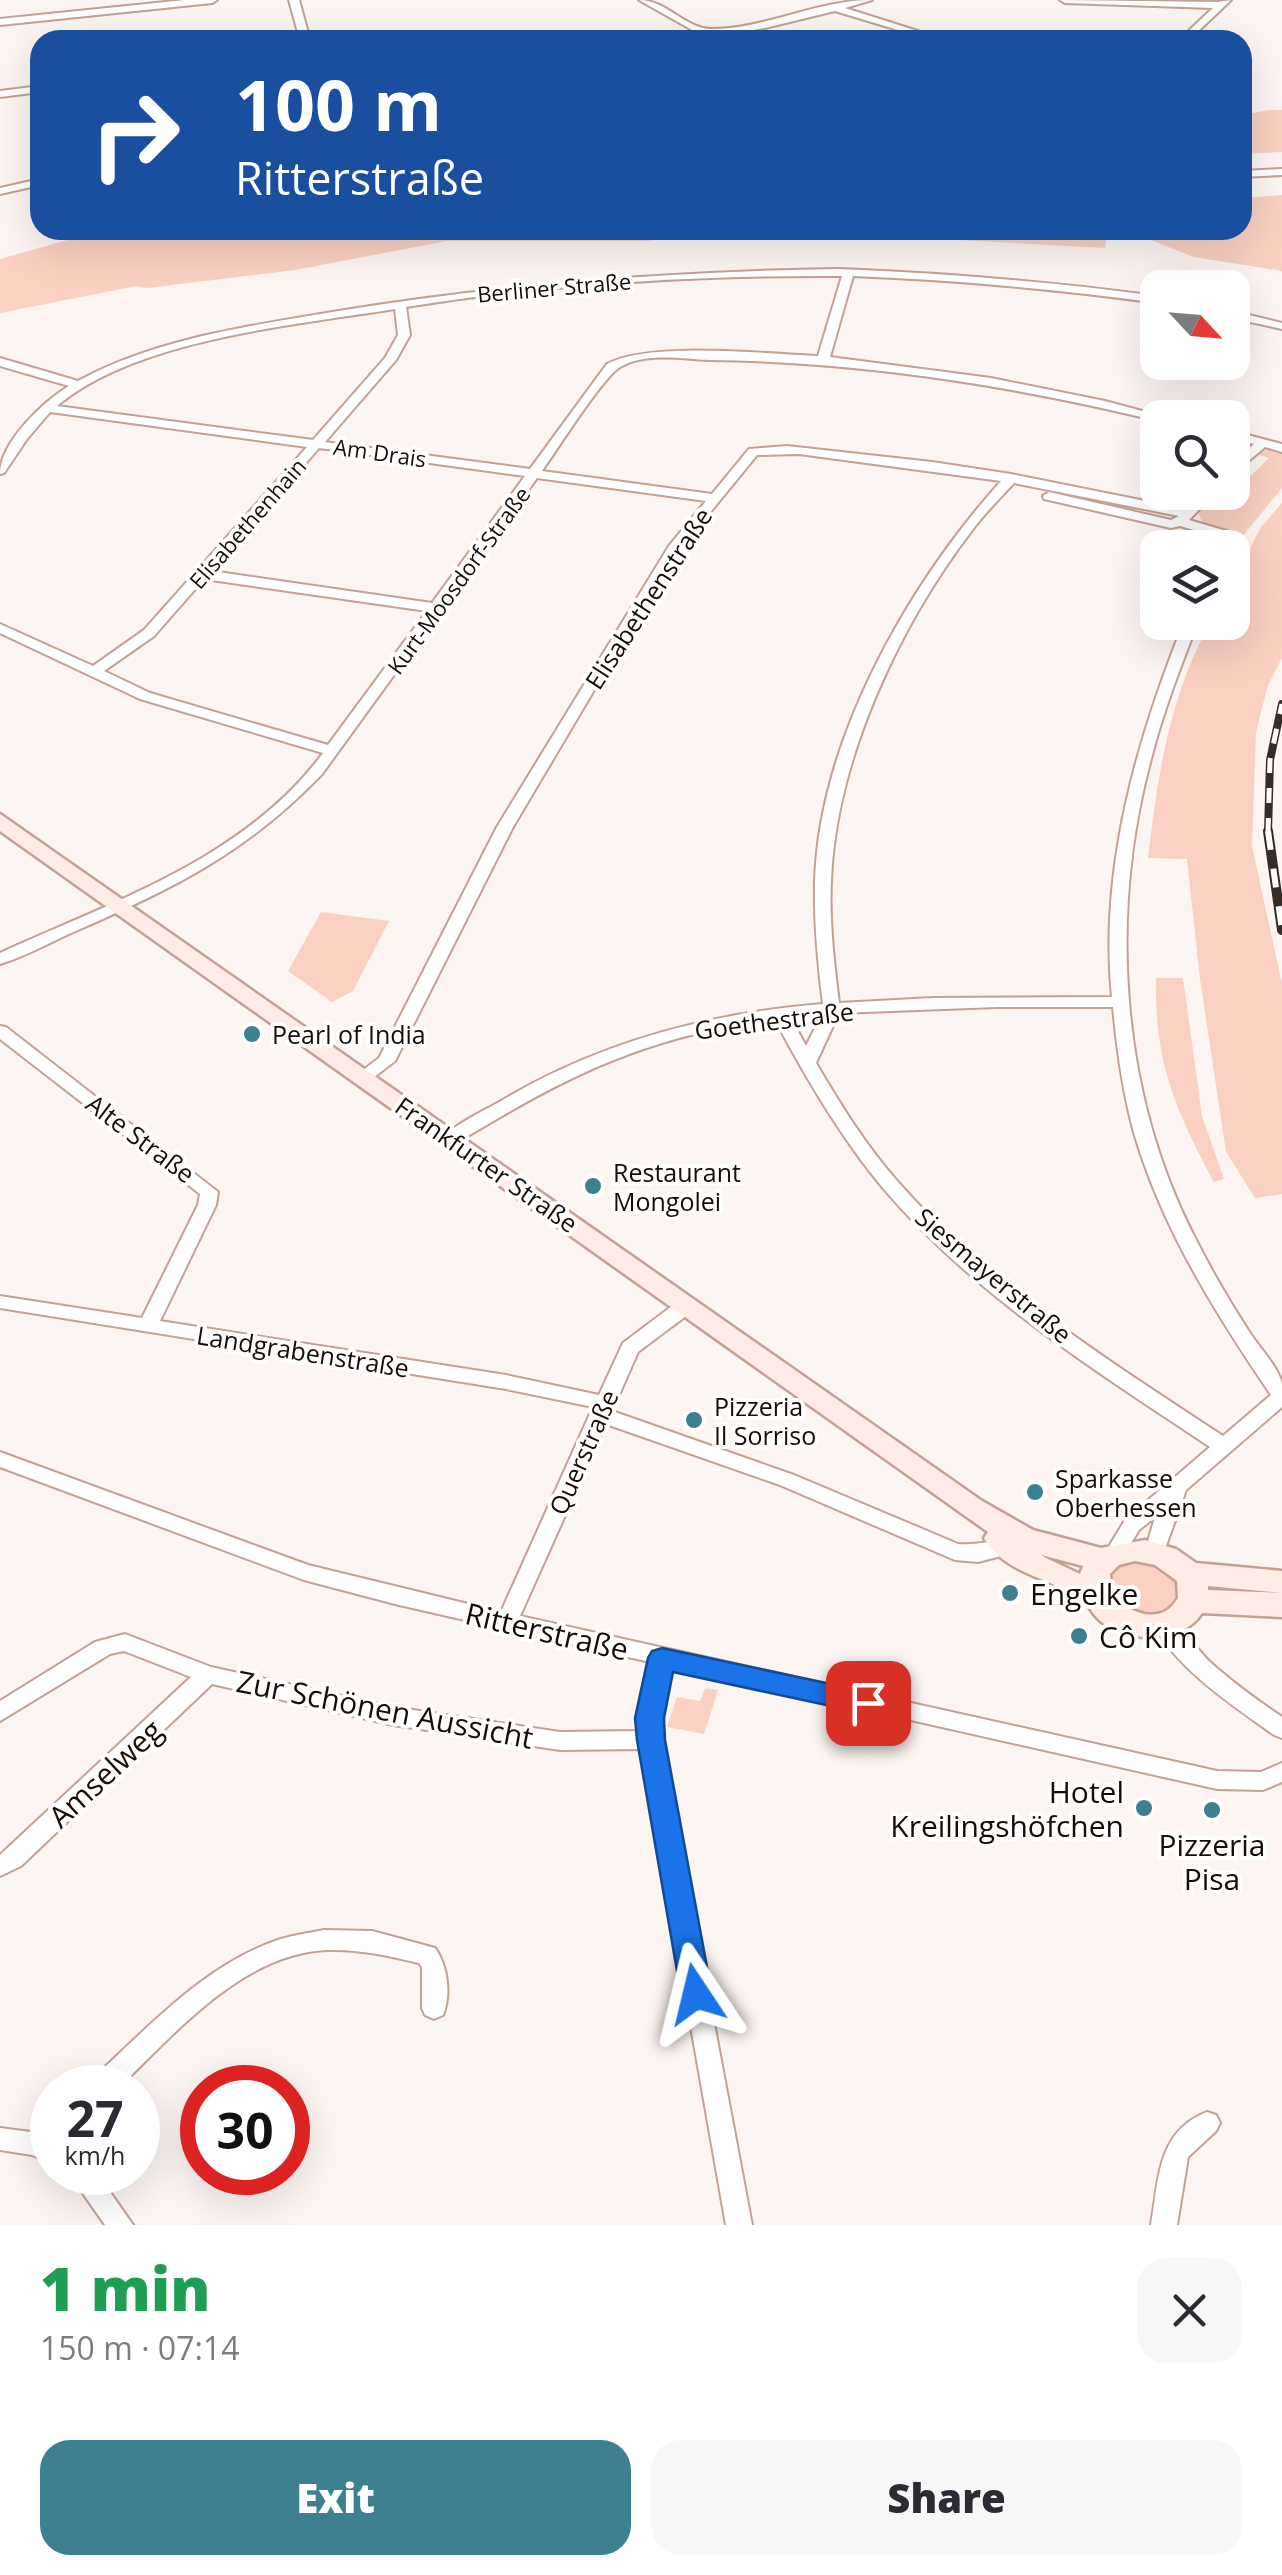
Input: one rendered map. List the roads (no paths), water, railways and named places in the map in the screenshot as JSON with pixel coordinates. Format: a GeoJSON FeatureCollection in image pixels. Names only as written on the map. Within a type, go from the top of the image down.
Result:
{"type":"FeatureCollection","features":[{"type":"Feature","properties":{"kind":"main road","name":"Frankfurter Straße"},"geometry":{"type":"LineString","coordinates":[[0,821],[972,1509],[1024,1539],[1109,1556],[1134,1550],[1155,1552]]}},
{"type":"Feature","properties":{"kind":"main road","name":"Frankfurter Straße"},"geometry":{"type":"LineString","coordinates":[[972,1509],[1035,1566],[1093,1592],[1104,1608],[1122,1621],[1164,1625]]}},
{"type":"Feature","properties":{"kind":"main road"},"geometry":{"type":"LineString","coordinates":[[1155,1552],[1173,1560],[1190,1587],[1282,1605]]}},
{"type":"Feature","properties":{"kind":"main road"},"geometry":{"type":"LineString","coordinates":[[1093,1592],[1092,1580],[1109,1556]]}},
{"type":"Feature","properties":{"kind":"main road"},"geometry":{"type":"LineString","coordinates":[[1190,1587],[1282,1582]]}},
{"type":"Feature","properties":{"kind":"main road"},"geometry":{"type":"LineString","coordinates":[[1164,1625],[1180,1618],[1190,1587]]}},
{"type":"Feature","properties":{"kind":"street"},"geometry":{"type":"LineString","coordinates":[[0,22],[212,0]]}},
{"type":"Feature","properties":{"kind":"street"},"geometry":{"type":"LineString","coordinates":[[294,0],[302,30]]}},
{"type":"Feature","properties":{"kind":"street"},"geometry":{"type":"LineString","coordinates":[[644,0],[700,30]]}},
{"type":"Feature","properties":{"kind":"street"},"geometry":{"type":"LineString","coordinates":[[738,30],[867,0]]}},
{"type":"Feature","properties":{"kind":"street"},"geometry":{"type":"LineString","coordinates":[[1065,0],[1224,2]]}},
{"type":"Feature","properties":{"kind":"street"},"geometry":{"type":"LineString","coordinates":[[1195,30],[1224,2]]}},
{"type":"Feature","properties":{"kind":"street"},"geometry":{"type":"LineString","coordinates":[[838,9],[908,30]]}},
{"type":"Feature","properties":{"kind":"street"},"geometry":{"type":"LineString","coordinates":[[0,94],[30,90]]}},
{"type":"Feature","properties":{"kind":"street"},"geometry":{"type":"LineString","coordinates":[[1252,174],[1282,172]]}},
{"type":"Feature","properties":{"kind":"street"},"geometry":{"type":"LineString","coordinates":[[0,192],[30,184]]}},
{"type":"Feature","properties":{"kind":"street"},"geometry":{"type":"LineString","coordinates":[[823,360],[848,274]]}},
{"type":"Feature","properties":{"kind":"street","name":"Berliner Straße"},"geometry":{"type":"LineString","coordinates":[[0,470],[47,408],[79,386],[121,366],[197,342],[400,304],[606,281],[848,274],[1010,281],[1140,298]]}},
{"type":"Feature","properties":{"kind":"street","name":"Elisabethenhain"},"geometry":{"type":"LineString","coordinates":[[92,673],[144,639],[400,346],[404,323],[400,304]]}},
{"type":"Feature","properties":{"kind":"street"},"geometry":{"type":"LineString","coordinates":[[1250,318],[1282,326]]}},
{"type":"Feature","properties":{"kind":"street","name":"Kurt-Moosdorf-Straße"},"geometry":{"type":"LineString","coordinates":[[0,960],[104,910],[176,882],[256,831],[304,786],[619,362],[663,356],[823,360],[990,380],[1140,413]]}},
{"type":"Feature","properties":{"kind":"street"},"geometry":{"type":"LineString","coordinates":[[0,362],[79,386]]}},
{"type":"Feature","properties":{"kind":"street","name":"Am Drais"},"geometry":{"type":"LineString","coordinates":[[47,408],[714,498]]}},
{"type":"Feature","properties":{"kind":"street"},"geometry":{"type":"LineString","coordinates":[[1250,440],[1282,448]]}},
{"type":"Feature","properties":{"kind":"street"},"geometry":{"type":"LineString","coordinates":[[1250,455],[1263,443]]}},
{"type":"Feature","properties":{"kind":"street","name":"Elisabethenstraße"},"geometry":{"type":"LineString","coordinates":[[363,1077],[386,1061],[513,813],[657,574],[753,452],[875,459],[1007,482],[1172,524],[1184,518],[1206,530]]}},
{"type":"Feature","properties":{"kind":"street"},"geometry":{"type":"LineString","coordinates":[[807,1064],[832,1010],[824,948],[822,878],[832,812],[849,750],[879,675],[918,602],[968,526],[1007,482]]}},
{"type":"Feature","properties":{"kind":"street"},"geometry":{"type":"LineString","coordinates":[[1184,518],[1192,510]]}},
{"type":"Feature","properties":{"kind":"street"},"geometry":{"type":"LineString","coordinates":[[202,574],[438,608]]}},
{"type":"Feature","properties":{"kind":"street"},"geometry":{"type":"LineString","coordinates":[[0,628],[92,673],[193,713],[332,751]]}},
{"type":"Feature","properties":{"kind":"street"},"geometry":{"type":"LineString","coordinates":[[1109,1556],[1132,1526],[1282,1396],[1220,1300],[1170,1206],[1137,1106],[1122,1002],[1120,934],[1132,804],[1153,718],[1184,640]]}},
{"type":"Feature","properties":{"kind":"street","name":"Goethestraße"},"geometry":{"type":"LineString","coordinates":[[452,1138],[560,1075],[620,1049],[700,1028],[832,1010],[1122,1002]]}},
{"type":"Feature","properties":{"kind":"street","name":"Siesmayerstraße"},"geometry":{"type":"LineString","coordinates":[[770,1017],[787,1026],[807,1064],[880,1173],[938,1234],[1112,1370],[1222,1446]]}},
{"type":"Feature","properties":{"kind":"street","name":"Alte Straße"},"geometry":{"type":"LineString","coordinates":[[0,1031],[209,1192],[207,1205],[147,1327]]}},
{"type":"Feature","properties":{"kind":"street","name":"Landgrabenstraße"},"geometry":{"type":"LineString","coordinates":[[0,1302],[506,1382],[602,1409],[787,1480],[955,1552],[978,1554],[1010,1547]]}},
{"type":"Feature","properties":{"kind":"street","name":"Querstraße"},"geometry":{"type":"LineString","coordinates":[[507,1622],[634,1343],[687,1305]]}},
{"type":"Feature","properties":{"kind":"street","name":"Ritterstraße"},"geometry":{"type":"LineString","coordinates":[[0,1459],[304,1572],[507,1622],[1217,1780],[1264,1781],[1282,1772]]}},
{"type":"Feature","properties":{"kind":"street"},"geometry":{"type":"LineString","coordinates":[[1155,1552],[1160,1528],[1180,1484]]}},
{"type":"Feature","properties":{"kind":"street"},"geometry":{"type":"LineString","coordinates":[[1164,1625],[1194,1661],[1224,1688],[1282,1728]]}},
{"type":"Feature","properties":{"kind":"street","name":"Zur Schönen Aussicht"},"geometry":{"type":"LineString","coordinates":[[0,1712],[104,1648],[125,1642],[208,1675],[447,1726],[560,1741],[651,1740]]}},
{"type":"Feature","properties":{"kind":"street"},"geometry":{"type":"LineString","coordinates":[[662,1658],[650,1718],[651,1740],[739,2225]]}},
{"type":"Feature","properties":{"kind":"street","name":"Amselweg"},"geometry":{"type":"LineString","coordinates":[[0,1866],[208,1675]]}},
{"type":"Feature","properties":{"kind":"street"},"geometry":{"type":"LineString","coordinates":[[126,2065],[224,1977],[254,1958],[290,1943],[342,1937],[427,1955],[434,1965],[434,2008]]}},
{"type":"Feature","properties":{"kind":"street"},"geometry":{"type":"LineString","coordinates":[[1164,2225],[1176,2151],[1207,2122]]}},
{"type":"Feature","properties":{"kind":"street"},"geometry":{"type":"LineString","coordinates":[[0,2139],[30,2141]]}},
{"type":"Feature","properties":{"kind":"street"},"geometry":{"type":"LineString","coordinates":[[97,2195],[120,2225]]}},
{"type":"Feature","properties":{"kind":"railway"},"geometry":{"type":"LineString","coordinates":[[1268,831],[1270,760],[1282,704]]}},
{"type":"Feature","properties":{"kind":"railway"},"geometry":{"type":"LineString","coordinates":[[1268,831],[1282,930]]}},
{"type":"Feature","properties":{"kind":"place","name":"Pearl of India"},"geometry":{"type":"Point","coordinates":[252,1034]}},
{"type":"Feature","properties":{"kind":"place","name":"Restaurant Mongolei"},"geometry":{"type":"Point","coordinates":[593,1186]}},
{"type":"Feature","properties":{"kind":"place","name":"Pizzeria Il Sorriso"},"geometry":{"type":"Point","coordinates":[694,1420]}},
{"type":"Feature","properties":{"kind":"place","name":"Sparkasse Oberhessen"},"geometry":{"type":"Point","coordinates":[1035,1492]}},
{"type":"Feature","properties":{"kind":"place","name":"Engelke"},"geometry":{"type":"Point","coordinates":[1010,1593]}},
{"type":"Feature","properties":{"kind":"place","name":"Cô Kim"},"geometry":{"type":"Point","coordinates":[1079,1636]}},
{"type":"Feature","properties":{"kind":"place","name":"Hotel Kreilingshöfchen"},"geometry":{"type":"Point","coordinates":[1144,1808]}},
{"type":"Feature","properties":{"kind":"place","name":"Pizzeria Pisa"},"geometry":{"type":"Point","coordinates":[1212,1810]}}]}
